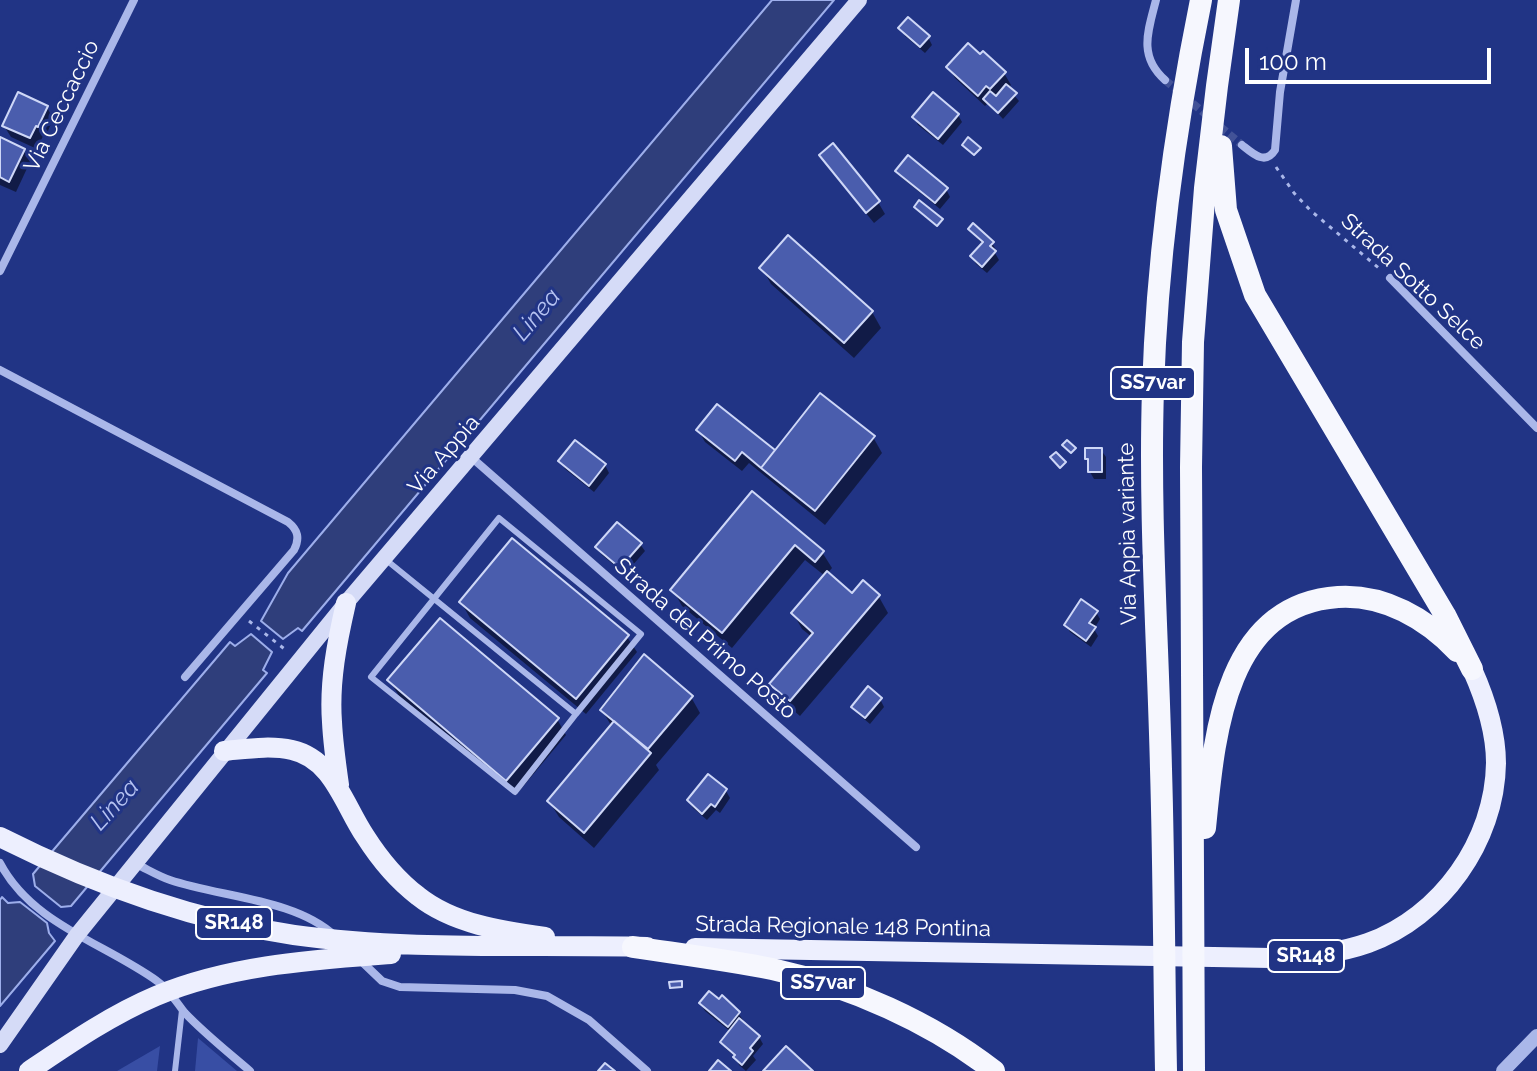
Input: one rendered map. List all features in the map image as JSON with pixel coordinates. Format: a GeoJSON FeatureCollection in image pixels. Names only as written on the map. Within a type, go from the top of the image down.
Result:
{"type":"FeatureCollection","features":[{"type":"Feature","properties":{"kind":"highway","name":"Via Appia variante"},"geometry":{"type":"LineString","coordinates":[[1166,1071],[1161,769],[1152,530],[1155,353],[1166,219],[1201,0]]}},
{"type":"Feature","properties":{"kind":"highway"},"geometry":{"type":"LineString","coordinates":[[1231,0],[1222,94],[1222,174],[1226,210],[1255,295],[1445,615],[1472,669]]}},
{"type":"Feature","properties":{"kind":"highway","name":"SS7var"},"geometry":{"type":"LineString","coordinates":[[1203,768],[1191,467],[1193,342],[1205,188],[1218,74],[1231,0]]}},
{"type":"Feature","properties":{"kind":"highway"},"geometry":{"type":"LineString","coordinates":[[1194,1071],[1194,949],[1203,768],[1227,696],[1252,643],[1274,619],[1300,605],[1345,596],[1368,599],[1405,611],[1448,642],[1472,669]]}},
{"type":"Feature","properties":{"kind":"highway","name":"SS7var"},"geometry":{"type":"LineString","coordinates":[[633,947],[773,970],[838,988],[920,1025],[994,1071]]}},
{"type":"Feature","properties":{"kind":"main road","name":"Via Appia"},"geometry":{"type":"LineString","coordinates":[[0,1025],[73,940],[346,603],[859,0]]}},
{"type":"Feature","properties":{"kind":"main road","name":"SR148"},"geometry":{"type":"LineString","coordinates":[[340,789],[331,721],[332,685],[346,603]]}},
{"type":"Feature","properties":{"kind":"main road","name":"Strada Regionale 148 Pontina"},"geometry":{"type":"LineString","coordinates":[[0,837],[113,887],[193,912],[252,927],[331,939],[482,947],[1284,958],[1338,952],[1385,936],[1423,911],[1450,884],[1472,852],[1486,819],[1493,790],[1496,754],[1488,710],[1472,669]]}},
{"type":"Feature","properties":{"kind":"main road","name":"SR148"},"geometry":{"type":"LineString","coordinates":[[224,751],[279,748],[303,753],[313,759],[340,789],[366,838],[397,877],[433,907],[499,930],[633,947]]}},
{"type":"Feature","properties":{"kind":"main road","name":"Via Appia"},"geometry":{"type":"LineString","coordinates":[[0,1045],[73,940]]}},
{"type":"Feature","properties":{"kind":"main road","name":"SR148"},"geometry":{"type":"LineString","coordinates":[[29,1071],[109,1020],[157,996],[222,975],[266,966],[340,958],[482,947]]}},
{"type":"Feature","properties":{"kind":"street","name":"Via Ceccaccio"},"geometry":{"type":"LineString","coordinates":[[0,271],[134,0]]}},
{"type":"Feature","properties":{"kind":"street"},"geometry":{"type":"LineString","coordinates":[[1156,0],[1147,36],[1147,54],[1153,68],[1165,80]]}},
{"type":"Feature","properties":{"kind":"street"},"geometry":{"type":"LineString","coordinates":[[1242,145],[1259,157],[1269,157],[1275,150],[1280,92],[1296,0]]}},
{"type":"Feature","properties":{"kind":"street","name":"Strada Sotto Selce"},"geometry":{"type":"LineString","coordinates":[[1390,278],[1537,428]]}},
{"type":"Feature","properties":{"kind":"street"},"geometry":{"type":"LineString","coordinates":[[0,370],[288,522],[295,529],[298,539],[294,550],[185,677]]}},
{"type":"Feature","properties":{"kind":"street","name":"Strada del Primo Posto"},"geometry":{"type":"LineString","coordinates":[[471,457],[916,847]]}},
{"type":"Feature","properties":{"kind":"street"},"geometry":{"type":"LineString","coordinates":[[0,863],[15,887],[62,925],[73,940],[159,982],[182,1010],[250,1071]]}},
{"type":"Feature","properties":{"kind":"street"},"geometry":{"type":"LineString","coordinates":[[135,864],[169,880],[298,912],[323,925],[382,981],[400,987],[515,990],[547,996],[589,1020],[647,1071]]}},
{"type":"Feature","properties":{"kind":"street"},"geometry":{"type":"LineString","coordinates":[[1503,1071],[1537,1036]]}},
{"type":"Feature","properties":{"kind":"lane"},"geometry":{"type":"LineString","coordinates":[[499,518],[641,634],[515,792],[371,677],[434,599],[499,518]]}},
{"type":"Feature","properties":{"kind":"lane"},"geometry":{"type":"LineString","coordinates":[[384,558],[576,714]]}},
{"type":"Feature","properties":{"kind":"lane"},"geometry":{"type":"LineString","coordinates":[[175,1071],[182,1010]]}},
{"type":"Feature","properties":{"kind":"path","name":"Strada Sotto Selce"},"geometry":{"type":"LineString","coordinates":[[1269,157],[1310,210],[1390,278]]}},
{"type":"Feature","properties":{"kind":"path"},"geometry":{"type":"LineString","coordinates":[[254,625],[280,646]]}},
{"type":"Feature","properties":{"kind":"shaded area"},"geometry":{"type":"Polygon","coordinates":[[[198,1038],[237,1071],[195,1071],[198,1038]]]}},
{"type":"Feature","properties":{"kind":"shaded area"},"geometry":{"type":"Polygon","coordinates":[[[160,1046],[157,1071],[117,1071],[160,1046]]]}},
{"type":"Feature","properties":{"kind":"water","name":"Linea"},"geometry":{"type":"Polygon","coordinates":[[[772,0],[834,0],[302,631],[298,628],[283,639],[261,621],[288,573],[772,0]]]}},
{"type":"Feature","properties":{"kind":"water","name":"Linea"},"geometry":{"type":"Polygon","coordinates":[[[251,634],[272,652],[263,670],[267,673],[71,906],[61,907],[35,886],[33,874],[230,642],[235,646],[251,634]]]}},
{"type":"Feature","properties":{"kind":"water"},"geometry":{"type":"Polygon","coordinates":[[[2,897],[8,903],[20,902],[47,923],[55,941],[0,1006],[0,900],[2,897]]]}},
{"type":"Feature","properties":{"kind":"building"},"geometry":{"type":"Polygon","coordinates":[[[908,17],[930,36],[920,47],[898,28],[908,17]]]}},
{"type":"Feature","properties":{"kind":"building"},"geometry":{"type":"Polygon","coordinates":[[[968,43],[980,54],[983,51],[1006,72],[990,89],[986,86],[978,96],[946,67],[968,43]]]}},
{"type":"Feature","properties":{"kind":"building"},"geometry":{"type":"Polygon","coordinates":[[[1006,84],[1017,93],[998,113],[983,99],[990,91],[996,96],[1006,84]]]}},
{"type":"Feature","properties":{"kind":"building"},"geometry":{"type":"Polygon","coordinates":[[[18,92],[48,106],[30,138],[2,126],[18,92]]]}},
{"type":"Feature","properties":{"kind":"building"},"geometry":{"type":"Polygon","coordinates":[[[933,92],[959,114],[938,139],[912,117],[933,92]]]}},
{"type":"Feature","properties":{"kind":"building"},"geometry":{"type":"Polygon","coordinates":[[[0,137],[25,149],[9,182],[0,177],[0,137]]]}},
{"type":"Feature","properties":{"kind":"building"},"geometry":{"type":"Polygon","coordinates":[[[968,137],[981,148],[974,155],[962,145],[968,137]]]}},
{"type":"Feature","properties":{"kind":"building"},"geometry":{"type":"Polygon","coordinates":[[[833,143],[880,201],[866,213],[819,155],[833,143]]]}},
{"type":"Feature","properties":{"kind":"building"},"geometry":{"type":"Polygon","coordinates":[[[908,155],[948,188],[935,203],[895,171],[908,155]]]}},
{"type":"Feature","properties":{"kind":"building"},"geometry":{"type":"Polygon","coordinates":[[[919,200],[943,219],[937,226],[914,207],[919,200]]]}},
{"type":"Feature","properties":{"kind":"building"},"geometry":{"type":"Polygon","coordinates":[[[973,223],[994,242],[990,246],[996,251],[982,267],[970,256],[983,242],[968,229],[973,223]]]}},
{"type":"Feature","properties":{"kind":"building"},"geometry":{"type":"Polygon","coordinates":[[[788,235],[873,311],[844,343],[759,268],[788,235]]]}},
{"type":"Feature","properties":{"kind":"building"},"geometry":{"type":"Polygon","coordinates":[[[820,393],[875,436],[815,511],[761,468],[820,393]]]}},
{"type":"Feature","properties":{"kind":"building"},"geometry":{"type":"Polygon","coordinates":[[[717,404],[775,450],[761,468],[742,452],[735,461],[696,430],[717,404]]]}},
{"type":"Feature","properties":{"kind":"building"},"geometry":{"type":"Polygon","coordinates":[[[575,440],[606,464],[589,486],[558,461],[575,440]]]}},
{"type":"Feature","properties":{"kind":"building"},"geometry":{"type":"Polygon","coordinates":[[[1067,440],[1076,448],[1071,453],[1062,445],[1067,440]]]}},
{"type":"Feature","properties":{"kind":"building"},"geometry":{"type":"Polygon","coordinates":[[[1085,448],[1102,448],[1102,472],[1088,472],[1085,448]]]}},
{"type":"Feature","properties":{"kind":"building"},"geometry":{"type":"Polygon","coordinates":[[[1056,452],[1066,462],[1060,468],[1050,457],[1056,452]]]}},
{"type":"Feature","properties":{"kind":"building"},"geometry":{"type":"Polygon","coordinates":[[[752,491],[824,551],[815,562],[795,545],[722,633],[670,590],[752,491]]]}},
{"type":"Feature","properties":{"kind":"building"},"geometry":{"type":"Polygon","coordinates":[[[617,522],[642,543],[620,568],[595,547],[617,522]]]}},
{"type":"Feature","properties":{"kind":"building"},"geometry":{"type":"Polygon","coordinates":[[[512,538],[629,635],[576,699],[459,602],[512,538]]]}},
{"type":"Feature","properties":{"kind":"building"},"geometry":{"type":"Polygon","coordinates":[[[827,571],[852,593],[863,580],[880,595],[790,701],[769,684],[813,633],[791,613],[827,571]]]}},
{"type":"Feature","properties":{"kind":"building"},"geometry":{"type":"Polygon","coordinates":[[[1081,599],[1098,611],[1089,623],[1096,627],[1086,641],[1064,625],[1081,599]]]}},
{"type":"Feature","properties":{"kind":"building"},"geometry":{"type":"Polygon","coordinates":[[[440,618],[559,718],[506,781],[387,680],[440,618]]]}},
{"type":"Feature","properties":{"kind":"building"},"geometry":{"type":"Polygon","coordinates":[[[644,654],[693,696],[648,749],[600,710],[644,654]]]}},
{"type":"Feature","properties":{"kind":"building"},"geometry":{"type":"Polygon","coordinates":[[[868,686],[882,698],[865,718],[851,707],[868,686]]]}},
{"type":"Feature","properties":{"kind":"building"},"geometry":{"type":"Polygon","coordinates":[[[614,721],[651,753],[584,833],[547,801],[614,721]]]}},
{"type":"Feature","properties":{"kind":"building"},"geometry":{"type":"Polygon","coordinates":[[[708,774],[727,789],[715,807],[711,804],[702,814],[687,800],[708,774]]]}},
{"type":"Feature","properties":{"kind":"building"},"geometry":{"type":"Polygon","coordinates":[[[682,981],[682,987],[670,988],[669,982],[682,981]]]}},
{"type":"Feature","properties":{"kind":"building"},"geometry":{"type":"Polygon","coordinates":[[[709,991],[719,999],[722,995],[740,1012],[728,1027],[699,1003],[709,991]]]}},
{"type":"Feature","properties":{"kind":"building"},"geometry":{"type":"Polygon","coordinates":[[[739,1018],[760,1036],[742,1065],[720,1042],[739,1018]]]}},
{"type":"Feature","properties":{"kind":"building"},"geometry":{"type":"Polygon","coordinates":[[[786,1046],[813,1071],[763,1071],[786,1046]]]}},
{"type":"Feature","properties":{"kind":"building"},"geometry":{"type":"Polygon","coordinates":[[[718,1060],[731,1071],[709,1071],[718,1060]]]}},
{"type":"Feature","properties":{"kind":"building"},"geometry":{"type":"Polygon","coordinates":[[[605,1063],[615,1071],[598,1071],[605,1063]]]}},
{"type":"Feature","properties":{"kind":"tunnel"},"geometry":{"type":"LineString","coordinates":[[1165,80],[1242,145]]}}]}
